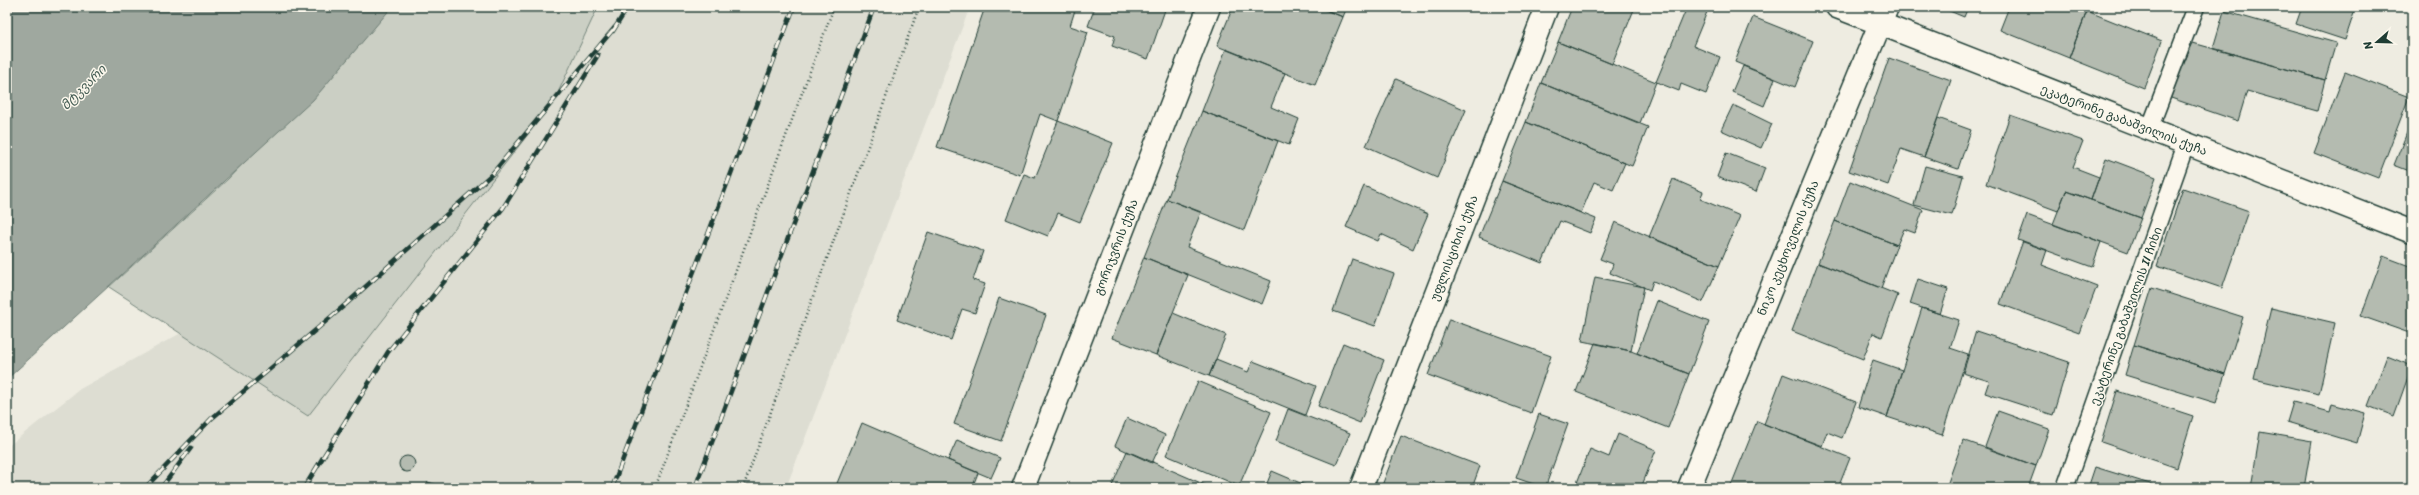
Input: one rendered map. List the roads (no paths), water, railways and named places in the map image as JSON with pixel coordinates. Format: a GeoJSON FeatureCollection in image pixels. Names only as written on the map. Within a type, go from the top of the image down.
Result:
{"type":"FeatureCollection","features":[{"type":"Feature","properties":{"kind":"street","name":"გორიჯვრის ქუჩა"},"geometry":{"type":"LineString","coordinates":[[1023,488],[1209,7]]}},
{"type":"Feature","properties":{"kind":"street","name":"უფლისციხის ქუჩა"},"geometry":{"type":"LineString","coordinates":[[1361,488],[1547,7]]}},
{"type":"Feature","properties":{"kind":"street","name":"ეკატერინე გაბაშვილის ქუჩა"},"geometry":{"type":"LineString","coordinates":[[1837,7],[1884,16],[2149,130],[2412,232]]}},
{"type":"Feature","properties":{"kind":"street","name":"ნიკო კეცხოველის ქუჩა"},"geometry":{"type":"LineString","coordinates":[[1689,488],[1884,16]]}},
{"type":"Feature","properties":{"kind":"lane"},"geometry":{"type":"LineString","coordinates":[[2149,130],[2196,7]]}},
{"type":"Feature","properties":{"kind":"lane","name":"ეკატერინე გაბაშვილის II ჩიხი"},"geometry":{"type":"LineString","coordinates":[[2065,488],[2186,144]]}},
{"type":"Feature","properties":{"kind":"water","name":"მტკვარი"},"geometry":{"type":"Polygon","coordinates":[[[7,7],[392,7],[313,100],[7,379],[7,7]]]}},
{"type":"Feature","properties":{"kind":"railway"},"geometry":{"type":"LineString","coordinates":[[613,31],[628,7]]}},
{"type":"Feature","properties":{"kind":"railway"},"geometry":{"type":"LineString","coordinates":[[612,488],[794,7]]}},
{"type":"Feature","properties":{"kind":"railway"},"geometry":{"type":"LineString","coordinates":[[695,488],[874,7]]}},
{"type":"Feature","properties":{"kind":"railway"},"geometry":{"type":"LineString","coordinates":[[145,488],[211,419],[345,305],[492,174],[616,26]]}},
{"type":"Feature","properties":{"kind":"railway"},"geometry":{"type":"LineString","coordinates":[[304,488],[388,352],[503,208],[598,55]]}},
{"type":"Feature","properties":{"kind":"railway"},"geometry":{"type":"LineString","coordinates":[[161,488],[191,448]]}}]}
